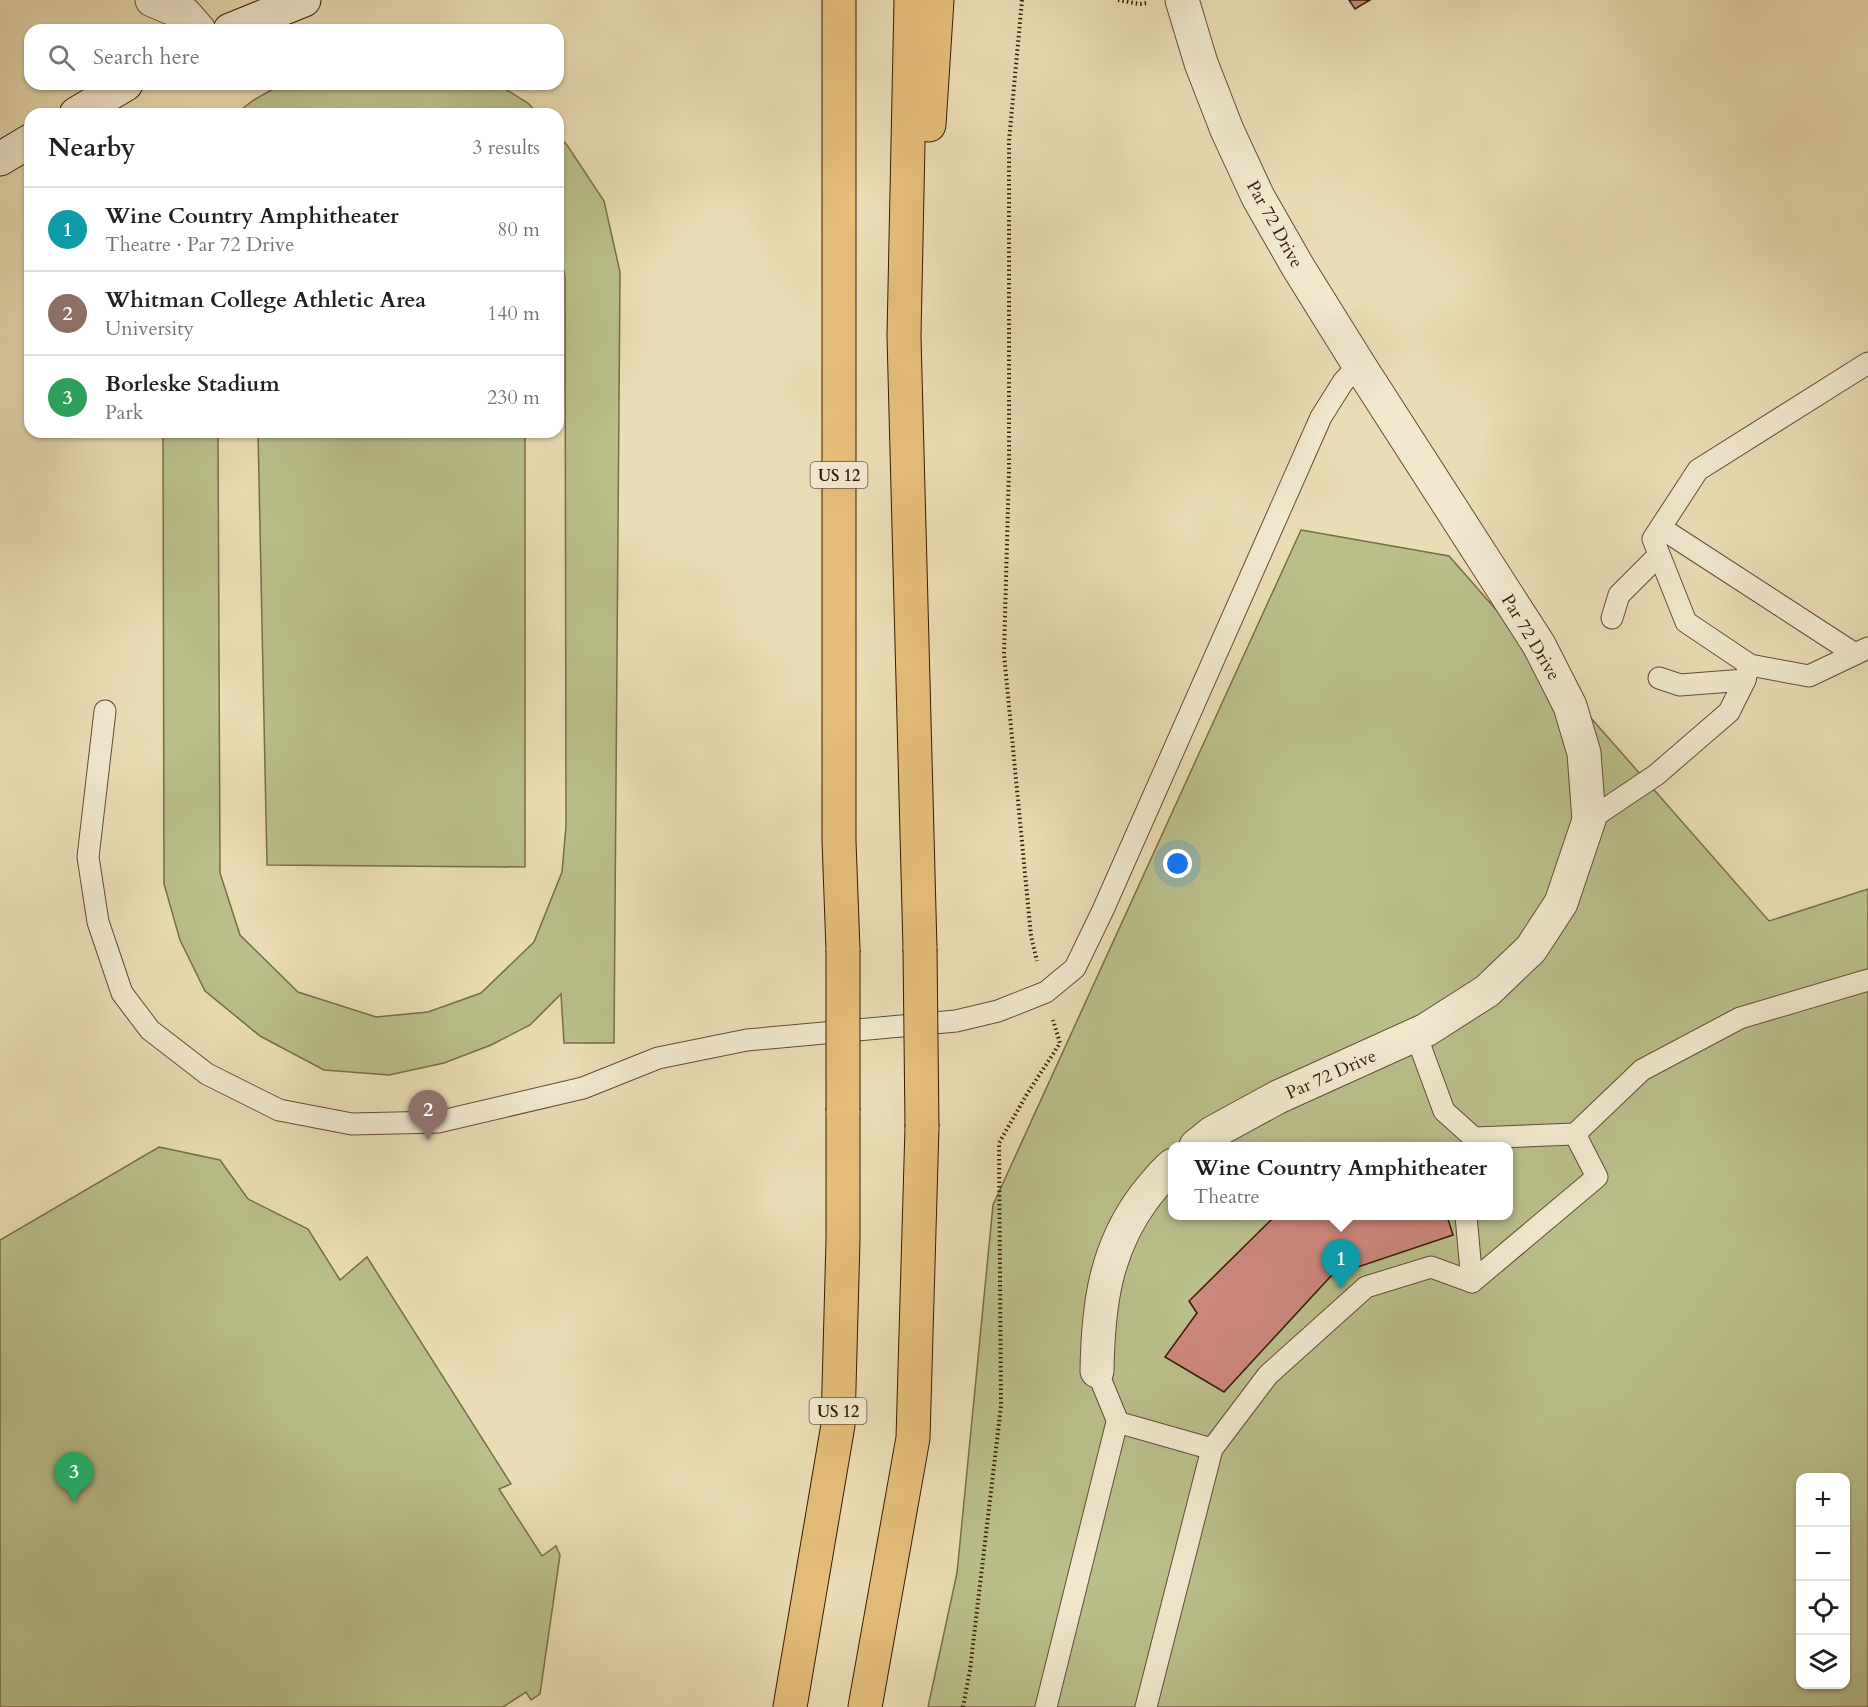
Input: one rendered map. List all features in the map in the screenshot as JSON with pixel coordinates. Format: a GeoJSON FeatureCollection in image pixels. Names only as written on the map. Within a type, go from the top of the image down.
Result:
{"type":"FeatureCollection","features":[{"type":"Feature","properties":{"kind":"highway"},"geometry":{"type":"LineString","coordinates":[[825,0],[840,56]]}},
{"type":"Feature","properties":{"kind":"highway","name":"US 12"},"geometry":{"type":"LineString","coordinates":[[790,1707],[838,1425],[843,1240],[843,950],[838,842],[839,0]]}},
{"type":"Feature","properties":{"kind":"highway"},"geometry":{"type":"LineString","coordinates":[[865,1707],[913,1438],[922,1127],[920,949],[904,336],[911,0]]}},
{"type":"Feature","properties":{"kind":"highway"},"geometry":{"type":"LineString","coordinates":[[904,336],[922,206],[937,0]]}},
{"type":"Feature","properties":{"kind":"street"},"geometry":{"type":"LineString","coordinates":[[152,0],[185,14],[194,24]]}},
{"type":"Feature","properties":{"kind":"street"},"geometry":{"type":"LineString","coordinates":[[245,24],[304,0]]}},
{"type":"Feature","properties":{"kind":"street","name":"Par 72 Drive"},"geometry":{"type":"LineString","coordinates":[[1182,0],[1201,63],[1227,130],[1254,187],[1298,267],[1539,645],[1570,706],[1584,753],[1589,820],[1561,903],[1531,949],[1487,991],[1416,1035],[1278,1097],[1212,1132],[1201,1142]]}},
{"type":"Feature","properties":{"kind":"street"},"geometry":{"type":"LineString","coordinates":[[86,108],[116,90]]}},
{"type":"Feature","properties":{"kind":"street"},"geometry":{"type":"LineString","coordinates":[[0,159],[24,145]]}},
{"type":"Feature","properties":{"kind":"street"},"geometry":{"type":"LineString","coordinates":[[1097,1371],[1098,1330],[1110,1261],[1129,1217],[1168,1170]]}},
{"type":"Feature","properties":{"kind":"lane"},"geometry":{"type":"LineString","coordinates":[[1747,672],[1686,622],[1653,539],[1698,470],[1868,363]]}},
{"type":"Feature","properties":{"kind":"lane"},"geometry":{"type":"LineString","coordinates":[[105,711],[88,857],[98,922],[122,993],[150,1030],[207,1074],[279,1110],[352,1124],[438,1122],[583,1088],[658,1058],[747,1040],[956,1021],[998,1011],[1046,992],[1075,968],[1103,910],[1322,417],[1343,382],[1359,365]]}},
{"type":"Feature","properties":{"kind":"lane"},"geometry":{"type":"LineString","coordinates":[[1661,528],[1861,651]]}},
{"type":"Feature","properties":{"kind":"lane"},"geometry":{"type":"LineString","coordinates":[[1612,618],[1619,595],[1659,555]]}},
{"type":"Feature","properties":{"kind":"lane"},"geometry":{"type":"LineString","coordinates":[[1659,678],[1680,685],[1747,672],[1809,676],[1861,651]]}},
{"type":"Feature","properties":{"kind":"lane"},"geometry":{"type":"LineString","coordinates":[[1589,820],[1656,775],[1729,712],[1747,672]]}},
{"type":"Feature","properties":{"kind":"lane"},"geometry":{"type":"LineString","coordinates":[[1416,1035],[1444,1111],[1474,1142],[1575,1134],[1642,1070],[1740,1018],[1868,980]]}},
{"type":"Feature","properties":{"kind":"lane"},"geometry":{"type":"LineString","coordinates":[[1472,1282],[1598,1177],[1575,1134]]}},
{"type":"Feature","properties":{"kind":"lane"},"geometry":{"type":"LineString","coordinates":[[1466,1220],[1472,1282]]}},
{"type":"Feature","properties":{"kind":"lane"},"geometry":{"type":"LineString","coordinates":[[1146,1707],[1212,1449],[1268,1375],[1366,1287],[1431,1267],[1472,1282]]}},
{"type":"Feature","properties":{"kind":"lane"},"geometry":{"type":"LineString","coordinates":[[1046,1707],[1118,1422],[1097,1371]]}},
{"type":"Feature","properties":{"kind":"lane"},"geometry":{"type":"LineString","coordinates":[[1118,1422],[1212,1449]]}},
{"type":"Feature","properties":{"kind":"path"},"geometry":{"type":"LineString","coordinates":[[963,1707],[970,1670],[1001,1406],[999,1143],[1060,1043],[1031,936],[1004,654],[1009,458],[1009,141],[1022,0]]}},
{"type":"Feature","properties":{"kind":"path"},"geometry":{"type":"LineString","coordinates":[[1118,0],[1140,4],[1149,2]]}},
{"type":"Feature","properties":{"kind":"green space"},"geometry":{"type":"Polygon","coordinates":[[[271,90],[507,90],[533,108],[243,108],[271,90]]]}},
{"type":"Feature","properties":{"kind":"green space"},"geometry":{"type":"Polygon","coordinates":[[[564,142],[604,201],[620,272],[614,1043],[564,1043],[561,994],[530,1025],[491,1045],[444,1063],[389,1075],[324,1070],[260,1036],[205,991],[180,940],[164,884],[163,438],[218,438],[220,873],[240,935],[298,992],[376,1017],[428,1012],[481,993],[534,942],[562,872],[566,826],[564,142]]]}},
{"type":"Feature","properties":{"kind":"green space"},"geometry":{"type":"Polygon","coordinates":[[[258,438],[525,438],[525,867],[267,865],[258,438]]]}},
{"type":"Feature","properties":{"kind":"green space"},"geometry":{"type":"Polygon","coordinates":[[[1301,530],[1449,556],[1769,921],[1868,889],[1868,1707],[928,1707],[957,1573],[993,1205],[1301,530]]]}},
{"type":"Feature","properties":{"kind":"green space"},"geometry":{"type":"Polygon","coordinates":[[[159,1147],[220,1160],[248,1199],[308,1229],[340,1280],[367,1257],[511,1484],[499,1489],[542,1556],[556,1546],[560,1555],[540,1694],[531,1700],[526,1692],[503,1707],[0,1707],[0,1240],[159,1147]]]}},
{"type":"Feature","properties":{"kind":"building"},"geometry":{"type":"Polygon","coordinates":[[[1349,0],[1370,0],[1355,9],[1349,0]]]}},
{"type":"Feature","properties":{"kind":"building"},"geometry":{"type":"Polygon","coordinates":[[[1271,1220],[1448,1220],[1453,1235],[1331,1276],[1224,1392],[1165,1357],[1197,1313],[1189,1301],[1271,1220]]]}},
{"type":"Feature","properties":{"kind":"place","name":"Whitman College Athletic Area"},"geometry":{"type":"Point","coordinates":[428,1140]}},
{"type":"Feature","properties":{"kind":"place","name":"Wine Country Amphitheater"},"geometry":{"type":"Point","coordinates":[1341,1289]}},
{"type":"Feature","properties":{"kind":"place","name":"Borleske Stadium"},"geometry":{"type":"Point","coordinates":[74,1502]}}]}
